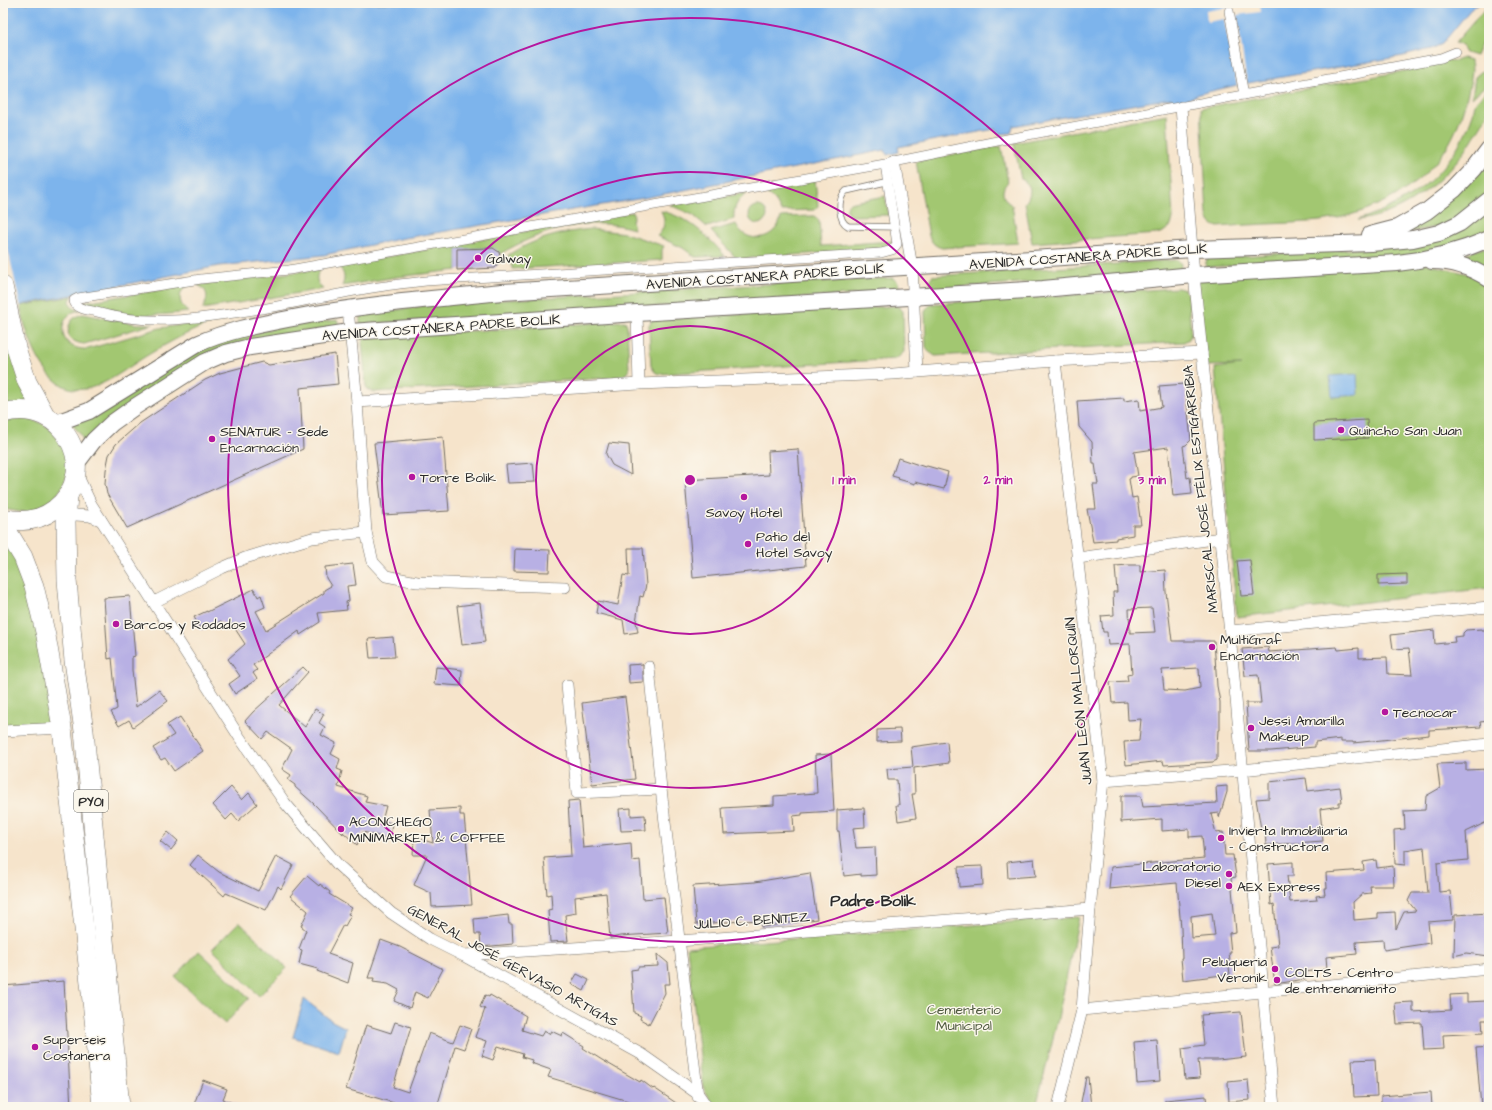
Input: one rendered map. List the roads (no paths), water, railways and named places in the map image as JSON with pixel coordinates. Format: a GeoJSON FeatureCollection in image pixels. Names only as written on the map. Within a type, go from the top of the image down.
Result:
{"type":"FeatureCollection","features":[{"type":"Feature","properties":{"kind":"highway","name":"PY01"},"geometry":{"type":"LineString","coordinates":[[3,286],[16,348],[27,382],[50,419],[67,435],[74,449],[76,468],[72,487],[68,495],[60,505],[48,514],[25,521],[3,518]]}},
{"type":"Feature","properties":{"kind":"highway"},"geometry":{"type":"LineString","coordinates":[[3,413],[12,410],[29,410],[50,419]]}},
{"type":"Feature","properties":{"kind":"highway","name":"PY01"},"geometry":{"type":"LineString","coordinates":[[68,495],[67,580],[74,661],[84,731],[120,1107]]}},
{"type":"Feature","properties":{"kind":"highway","name":"PY01"},"geometry":{"type":"LineString","coordinates":[[3,524],[23,557],[34,586],[46,636],[62,728],[95,1028],[102,1107]]}},
{"type":"Feature","properties":{"kind":"main road"},"geometry":{"type":"LineString","coordinates":[[1344,244],[1398,228],[1427,211],[1454,190],[1489,149]]}},
{"type":"Feature","properties":{"kind":"main road","name":"AVENIDA COSTANERA PADRE BOLIK"},"geometry":{"type":"LineString","coordinates":[[50,419],[90,411],[197,344],[210,338],[255,326],[348,309],[396,302],[502,292],[1192,249],[1344,244],[1413,238],[1439,233],[1460,222],[1489,200]]}},
{"type":"Feature","properties":{"kind":"main road","name":"AVENIDA COSTANERA PADRE BOLIK"},"geometry":{"type":"LineString","coordinates":[[76,468],[94,440],[112,423],[133,408],[205,362],[250,347],[350,332],[1043,289],[1194,275],[1415,261],[1465,249],[1489,239]]}},
{"type":"Feature","properties":{"kind":"main road"},"geometry":{"type":"LineString","coordinates":[[1415,261],[1437,261],[1451,263],[1467,268],[1489,279]]}},
{"type":"Feature","properties":{"kind":"street"},"geometry":{"type":"LineString","coordinates":[[1229,11],[1244,95]]}},
{"type":"Feature","properties":{"kind":"street"},"geometry":{"type":"LineString","coordinates":[[900,227],[897,244],[892,250],[881,254],[426,281],[373,288],[314,300],[218,316],[169,321],[137,320],[106,316],[84,309],[74,302],[74,300],[78,298],[201,279],[289,270],[891,160],[1181,104],[1244,95],[1441,58],[1456,52]]}},
{"type":"Feature","properties":{"kind":"street","name":"MARISCAL JOSÉ FÉLIX ESTIGARRIBIA"},"geometry":{"type":"LineString","coordinates":[[1181,104],[1194,275],[1230,631],[1274,1107]]}},
{"type":"Feature","properties":{"kind":"street"},"geometry":{"type":"LineString","coordinates":[[891,160],[900,227],[912,267],[917,372]]}},
{"type":"Feature","properties":{"kind":"street"},"geometry":{"type":"LineString","coordinates":[[348,309],[357,402],[366,532],[373,562],[386,576],[417,582],[564,587]]}},
{"type":"Feature","properties":{"kind":"street"},"geometry":{"type":"LineString","coordinates":[[637,313],[639,384]]}},
{"type":"Feature","properties":{"kind":"street"},"geometry":{"type":"LineString","coordinates":[[357,402],[639,384],[917,372],[1055,361],[1202,353]]}},
{"type":"Feature","properties":{"kind":"street","name":"JUAN LEÓN MALLORQUÍN"},"geometry":{"type":"LineString","coordinates":[[1055,361],[1103,781],[1090,909],[1082,1010],[1058,1107]]}},
{"type":"Feature","properties":{"kind":"street","name":"GENERAL JOSÉ GERVASIO ARTIGAS"},"geometry":{"type":"LineString","coordinates":[[76,468],[83,488],[102,520],[240,738],[285,803],[338,865],[391,913],[430,939],[464,956],[640,1054],[698,1094]]}},
{"type":"Feature","properties":{"kind":"street"},"geometry":{"type":"LineString","coordinates":[[48,514],[67,513],[90,516],[102,520]]}},
{"type":"Feature","properties":{"kind":"street"},"geometry":{"type":"LineString","coordinates":[[154,602],[245,558],[312,538],[366,532]]}},
{"type":"Feature","properties":{"kind":"street"},"geometry":{"type":"LineString","coordinates":[[1078,558],[1221,538]]}},
{"type":"Feature","properties":{"kind":"street"},"geometry":{"type":"LineString","coordinates":[[1230,631],[1489,607]]}},
{"type":"Feature","properties":{"kind":"street"},"geometry":{"type":"LineString","coordinates":[[649,667],[660,788],[699,1107]]}},
{"type":"Feature","properties":{"kind":"street"},"geometry":{"type":"LineString","coordinates":[[567,685],[577,793],[660,788]]}},
{"type":"Feature","properties":{"kind":"street"},"geometry":{"type":"LineString","coordinates":[[3,731],[62,728]]}},
{"type":"Feature","properties":{"kind":"street"},"geometry":{"type":"LineString","coordinates":[[1103,781],[1242,770],[1489,744]]}},
{"type":"Feature","properties":{"kind":"street","name":"JULIO C. BENITEZ"},"geometry":{"type":"LineString","coordinates":[[464,956],[1090,909]]}},
{"type":"Feature","properties":{"kind":"street"},"geometry":{"type":"LineString","coordinates":[[1082,1010],[1263,993],[1489,969]]}},
{"type":"Feature","properties":{"kind":"street"},"geometry":{"type":"LineString","coordinates":[[698,1094],[707,1107]]}},
{"type":"Feature","properties":{"kind":"lane"},"geometry":{"type":"LineString","coordinates":[[893,181],[846,191],[840,203],[841,219],[844,224],[848,226],[900,227]]}},
{"type":"Feature","properties":{"kind":"water"},"geometry":{"type":"Polygon","coordinates":[[[3,3],[1479,3],[1470,10],[1442,44],[1431,49],[1403,56],[1237,85],[1199,94],[1185,101],[1173,103],[1171,98],[1013,126],[1011,133],[1000,134],[995,129],[898,147],[899,152],[887,155],[885,150],[644,198],[399,239],[324,255],[219,266],[26,304],[3,311],[3,3]]]}},
{"type":"Feature","properties":{"kind":"water"},"geometry":{"type":"Polygon","coordinates":[[[1357,374],[1358,395],[1332,397],[1330,376],[1357,374]]]}},
{"type":"Feature","properties":{"kind":"water"},"geometry":{"type":"Polygon","coordinates":[[[304,999],[332,1021],[346,1028],[339,1052],[293,1037],[304,999]]]}},
{"type":"Feature","properties":{"kind":"place","name":"Galway"},"geometry":{"type":"Point","coordinates":[478,258]}},
{"type":"Feature","properties":{"kind":"place","name":"Quincho San Juan"},"geometry":{"type":"Point","coordinates":[1341,430]}},
{"type":"Feature","properties":{"kind":"place","name":"SENATUR - Sede Encarnación"},"geometry":{"type":"Point","coordinates":[212,439]}},
{"type":"Feature","properties":{"kind":"place","name":"Torre Bolik"},"geometry":{"type":"Point","coordinates":[412,477]}},
{"type":"Feature","properties":{"kind":"place","name":"Savoy Hotel"},"geometry":{"type":"Point","coordinates":[744,497]}},
{"type":"Feature","properties":{"kind":"place","name":"Patio del Hotel Savoy"},"geometry":{"type":"Point","coordinates":[748,544]}},
{"type":"Feature","properties":{"kind":"place","name":"Barcos y Rodados"},"geometry":{"type":"Point","coordinates":[116,624]}},
{"type":"Feature","properties":{"kind":"place","name":"MultiGraf Encarnación"},"geometry":{"type":"Point","coordinates":[1212,647]}},
{"type":"Feature","properties":{"kind":"place","name":"Tecnocar"},"geometry":{"type":"Point","coordinates":[1385,712]}},
{"type":"Feature","properties":{"kind":"place","name":"Jessi Amarilla Makeup"},"geometry":{"type":"Point","coordinates":[1251,728]}},
{"type":"Feature","properties":{"kind":"place","name":"ACONCHEGO MINIMARKET & COFFEE"},"geometry":{"type":"Point","coordinates":[341,829]}},
{"type":"Feature","properties":{"kind":"place","name":"Invierta Inmobiliaria - Constructora"},"geometry":{"type":"Point","coordinates":[1221,838]}},
{"type":"Feature","properties":{"kind":"place","name":"Laboratorio Diesel"},"geometry":{"type":"Point","coordinates":[1229,874]}},
{"type":"Feature","properties":{"kind":"place","name":"AEX Express"},"geometry":{"type":"Point","coordinates":[1229,886]}},
{"type":"Feature","properties":{"kind":"place","name":"Peluqueria Veronik"},"geometry":{"type":"Point","coordinates":[1275,969]}},
{"type":"Feature","properties":{"kind":"place","name":"COLTS - Centro de entrenamiento"},"geometry":{"type":"Point","coordinates":[1277,980]}},
{"type":"Feature","properties":{"kind":"place","name":"Superseis Costanera"},"geometry":{"type":"Point","coordinates":[35,1047]}},
{"type":"Feature","properties":{"kind":"district","name":"Padre Bolik"},"geometry":{"type":"Point","coordinates":[873,900]}},
{"type":"Feature","properties":{"kind":"park label","name":"Cementerio Municipal"},"geometry":{"type":"Point","coordinates":[964,1018]}}]}
